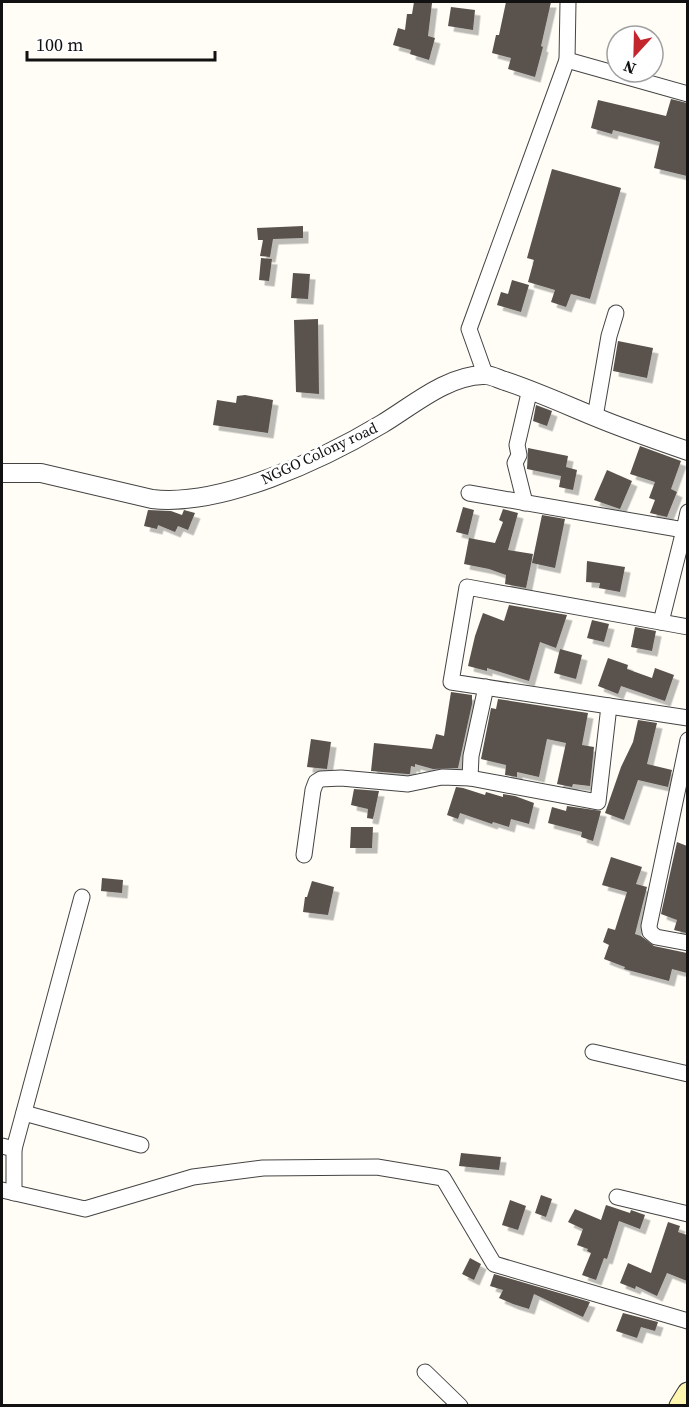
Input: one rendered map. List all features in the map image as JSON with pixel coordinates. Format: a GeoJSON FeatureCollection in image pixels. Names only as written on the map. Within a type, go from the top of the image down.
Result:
{"type":"FeatureCollection","features":[{"type":"Feature","properties":{"kind":"main road"},"geometry":{"type":"LineString","coordinates":[[680,1406],[687,1393]]}},
{"type":"Feature","properties":{"kind":"street"},"geometry":{"type":"LineString","coordinates":[[568,2],[567,60],[469,329],[485,374],[530,389],[595,417],[687,451]]}},
{"type":"Feature","properties":{"kind":"street"},"geometry":{"type":"LineString","coordinates":[[567,60],[687,94]]}},
{"type":"Feature","properties":{"kind":"street"},"geometry":{"type":"LineString","coordinates":[[595,417],[609,336],[616,313]]}},
{"type":"Feature","properties":{"kind":"street","name":"NGGO Colony road"},"geometry":{"type":"LineString","coordinates":[[2,473],[41,472],[152,499],[170,501],[225,494],[291,469],[358,438],[445,386],[465,378],[485,374]]}},
{"type":"Feature","properties":{"kind":"street"},"geometry":{"type":"LineString","coordinates":[[525,503],[515,463],[519,455],[517,445],[530,389]]}},
{"type":"Feature","properties":{"kind":"street"},"geometry":{"type":"LineString","coordinates":[[469,493],[684,530]]}},
{"type":"Feature","properties":{"kind":"street"},"geometry":{"type":"LineString","coordinates":[[661,622],[687,512]]}},
{"type":"Feature","properties":{"kind":"street"},"geometry":{"type":"LineString","coordinates":[[687,627],[467,587],[451,682],[687,718]]}},
{"type":"Feature","properties":{"kind":"street"},"geometry":{"type":"LineString","coordinates":[[470,778],[471,756],[486,687]]}},
{"type":"Feature","properties":{"kind":"street"},"geometry":{"type":"LineString","coordinates":[[304,855],[313,790],[316,782],[321,779],[341,778],[408,784],[442,777],[470,778],[598,802],[609,706]]}},
{"type":"Feature","properties":{"kind":"street"},"geometry":{"type":"LineString","coordinates":[[687,740],[649,926],[650,932],[656,937],[687,943]]}},
{"type":"Feature","properties":{"kind":"street"},"geometry":{"type":"LineString","coordinates":[[82,897],[24,1113],[8,1147],[8,1191],[85,1209],[192,1177],[263,1168],[377,1167],[443,1178],[494,1264],[687,1321]]}},
{"type":"Feature","properties":{"kind":"street"},"geometry":{"type":"LineString","coordinates":[[593,1052],[687,1074]]}},
{"type":"Feature","properties":{"kind":"street"},"geometry":{"type":"LineString","coordinates":[[24,1113],[141,1145]]}},
{"type":"Feature","properties":{"kind":"street"},"geometry":{"type":"LineString","coordinates":[[617,1197],[687,1214]]}},
{"type":"Feature","properties":{"kind":"street"},"geometry":{"type":"LineString","coordinates":[[425,1372],[460,1406]]}},
{"type":"Feature","properties":{"kind":"building"},"geometry":{"type":"Polygon","coordinates":[[[414,2],[432,3],[428,36],[435,38],[429,60],[410,54],[411,50],[393,45],[398,28],[405,30],[407,14],[412,14],[414,2]]]}},
{"type":"Feature","properties":{"kind":"building"},"geometry":{"type":"Polygon","coordinates":[[[506,2],[551,2],[535,77],[508,69],[511,58],[492,53],[496,35],[499,35],[506,2]]]}},
{"type":"Feature","properties":{"kind":"building"},"geometry":{"type":"Polygon","coordinates":[[[451,7],[475,10],[473,30],[448,26],[451,7]]]}},
{"type":"Feature","properties":{"kind":"building"},"geometry":{"type":"Polygon","coordinates":[[[671,99],[687,103],[687,176],[654,168],[660,142],[613,130],[612,134],[591,128],[598,100],[666,116],[671,99]]]}},
{"type":"Feature","properties":{"kind":"building"},"geometry":{"type":"Polygon","coordinates":[[[552,169],[621,188],[590,299],[571,294],[566,307],[551,302],[555,290],[528,282],[534,260],[527,258],[552,169]]]}},
{"type":"Feature","properties":{"kind":"building"},"geometry":{"type":"Polygon","coordinates":[[[303,226],[303,238],[273,239],[270,257],[260,256],[263,240],[258,240],[257,228],[303,226]]]}},
{"type":"Feature","properties":{"kind":"building"},"geometry":{"type":"Polygon","coordinates":[[[261,258],[272,259],[269,281],[259,280],[261,258]]]}},
{"type":"Feature","properties":{"kind":"building"},"geometry":{"type":"Polygon","coordinates":[[[293,273],[310,274],[308,299],[291,298],[293,273]]]}},
{"type":"Feature","properties":{"kind":"building"},"geometry":{"type":"Polygon","coordinates":[[[512,280],[529,285],[521,312],[497,305],[501,292],[508,294],[512,280]]]}},
{"type":"Feature","properties":{"kind":"building"},"geometry":{"type":"Polygon","coordinates":[[[318,319],[319,394],[296,392],[294,320],[318,319]]]}},
{"type":"Feature","properties":{"kind":"building"},"geometry":{"type":"Polygon","coordinates":[[[618,341],[653,348],[647,378],[613,371],[618,341]]]}},
{"type":"Feature","properties":{"kind":"building"},"geometry":{"type":"Polygon","coordinates":[[[245,395],[273,400],[268,433],[213,425],[217,400],[236,403],[237,396],[245,395]]]}},
{"type":"Feature","properties":{"kind":"building"},"geometry":{"type":"Polygon","coordinates":[[[536,405],[552,411],[547,426],[533,421],[536,405]]]}},
{"type":"Feature","properties":{"kind":"building"},"geometry":{"type":"Polygon","coordinates":[[[640,446],[681,461],[671,489],[677,492],[667,517],[650,513],[655,500],[649,498],[655,482],[630,474],[640,446]]]}},
{"type":"Feature","properties":{"kind":"building"},"geometry":{"type":"Polygon","coordinates":[[[528,448],[568,456],[566,467],[577,470],[573,490],[559,487],[561,476],[527,469],[528,448]]]}},
{"type":"Feature","properties":{"kind":"building"},"geometry":{"type":"Polygon","coordinates":[[[607,470],[632,481],[620,509],[594,500],[607,470]]]}},
{"type":"Feature","properties":{"kind":"building"},"geometry":{"type":"Polygon","coordinates":[[[463,507],[474,510],[468,535],[456,532],[463,507]]]}},
{"type":"Feature","properties":{"kind":"building"},"geometry":{"type":"Polygon","coordinates":[[[503,509],[518,513],[508,550],[533,554],[526,588],[505,584],[506,575],[464,564],[469,538],[495,543],[503,522],[499,520],[503,509]]]}},
{"type":"Feature","properties":{"kind":"building"},"geometry":{"type":"Polygon","coordinates":[[[148,510],[171,511],[182,515],[184,510],[195,513],[188,530],[178,526],[175,532],[158,525],[157,529],[144,526],[148,510]]]}},
{"type":"Feature","properties":{"kind":"building"},"geometry":{"type":"Polygon","coordinates":[[[542,515],[565,519],[555,568],[532,563],[542,515]]]}},
{"type":"Feature","properties":{"kind":"building"},"geometry":{"type":"Polygon","coordinates":[[[587,561],[625,567],[620,592],[599,588],[600,583],[586,582],[587,561]]]}},
{"type":"Feature","properties":{"kind":"building"},"geometry":{"type":"Polygon","coordinates":[[[509,605],[567,615],[556,648],[540,642],[529,681],[487,668],[487,671],[468,666],[483,613],[504,621],[509,605]]]}},
{"type":"Feature","properties":{"kind":"building"},"geometry":{"type":"Polygon","coordinates":[[[592,620],[609,624],[604,642],[587,638],[592,620]]]}},
{"type":"Feature","properties":{"kind":"building"},"geometry":{"type":"Polygon","coordinates":[[[635,627],[656,631],[652,651],[631,647],[635,627]]]}},
{"type":"Feature","properties":{"kind":"building"},"geometry":{"type":"Polygon","coordinates":[[[560,649],[582,655],[576,679],[554,673],[560,649]]]}},
{"type":"Feature","properties":{"kind":"building"},"geometry":{"type":"Polygon","coordinates":[[[608,658],[628,665],[627,669],[652,678],[655,668],[674,675],[665,701],[621,686],[618,694],[598,686],[608,658]]]}},
{"type":"Feature","properties":{"kind":"building"},"geometry":{"type":"Polygon","coordinates":[[[451,692],[472,695],[458,768],[433,769],[415,764],[415,767],[411,766],[410,774],[371,771],[374,743],[432,749],[436,734],[444,736],[451,692]]]}},
{"type":"Feature","properties":{"kind":"building"},"geometry":{"type":"Polygon","coordinates":[[[498,699],[588,713],[582,745],[594,747],[590,786],[573,784],[572,787],[557,784],[566,743],[547,739],[539,777],[517,772],[517,777],[505,775],[506,765],[481,759],[491,708],[496,709],[498,699]]]}},
{"type":"Feature","properties":{"kind":"building"},"geometry":{"type":"Polygon","coordinates":[[[638,720],[657,723],[647,764],[672,770],[668,787],[638,780],[624,820],[605,813],[621,767],[633,742],[638,720]]]}},
{"type":"Feature","properties":{"kind":"building"},"geometry":{"type":"Polygon","coordinates":[[[311,739],[331,742],[327,769],[307,767],[311,739]]]}},
{"type":"Feature","properties":{"kind":"building"},"geometry":{"type":"Polygon","coordinates":[[[456,787],[485,795],[486,792],[503,797],[503,794],[515,796],[534,803],[529,824],[511,819],[509,827],[460,813],[458,819],[447,815],[456,787]]]}},
{"type":"Feature","properties":{"kind":"building"},"geometry":{"type":"Polygon","coordinates":[[[354,789],[379,791],[373,819],[367,818],[368,809],[351,805],[354,789]]]}},
{"type":"Feature","properties":{"kind":"building"},"geometry":{"type":"Polygon","coordinates":[[[567,806],[601,811],[593,841],[581,837],[582,832],[548,823],[552,807],[566,811],[567,806]]]}},
{"type":"Feature","properties":{"kind":"building"},"geometry":{"type":"Polygon","coordinates":[[[351,827],[373,827],[372,848],[350,848],[351,827]]]}},
{"type":"Feature","properties":{"kind":"building"},"geometry":{"type":"Polygon","coordinates":[[[677,842],[687,846],[686,933],[674,930],[677,920],[661,914],[677,842]]]}},
{"type":"Feature","properties":{"kind":"building"},"geometry":{"type":"Polygon","coordinates":[[[611,857],[642,867],[636,884],[647,887],[635,934],[654,946],[687,953],[687,973],[672,969],[669,981],[624,969],[625,967],[604,959],[609,945],[603,942],[608,928],[615,930],[627,892],[602,885],[611,857]]]}},
{"type":"Feature","properties":{"kind":"building"},"geometry":{"type":"Polygon","coordinates":[[[102,878],[123,880],[122,893],[101,891],[102,878]]]}},
{"type":"Feature","properties":{"kind":"building"},"geometry":{"type":"Polygon","coordinates":[[[312,881],[334,887],[328,915],[303,912],[305,897],[307,897],[312,881]]]}},
{"type":"Feature","properties":{"kind":"building"},"geometry":{"type":"Polygon","coordinates":[[[461,1153],[501,1157],[499,1170],[459,1166],[461,1153]]]}},
{"type":"Feature","properties":{"kind":"building"},"geometry":{"type":"Polygon","coordinates":[[[541,1195],[552,1199],[546,1217],[535,1213],[541,1195]]]}},
{"type":"Feature","properties":{"kind":"building"},"geometry":{"type":"Polygon","coordinates":[[[510,1200],[526,1206],[518,1230],[502,1225],[510,1200]]]}},
{"type":"Feature","properties":{"kind":"building"},"geometry":{"type":"Polygon","coordinates":[[[606,1205],[645,1215],[640,1229],[619,1221],[607,1259],[604,1258],[596,1280],[582,1275],[591,1253],[587,1251],[588,1249],[577,1245],[583,1229],[568,1222],[575,1209],[601,1220],[606,1205]]]}},
{"type":"Feature","properties":{"kind":"building"},"geometry":{"type":"Polygon","coordinates":[[[668,1222],[680,1226],[678,1232],[687,1235],[687,1281],[667,1273],[657,1296],[636,1286],[635,1289],[620,1283],[628,1263],[651,1273],[668,1222]]]}},
{"type":"Feature","properties":{"kind":"building"},"geometry":{"type":"Polygon","coordinates":[[[470,1258],[481,1264],[474,1280],[462,1274],[470,1258]]]}},
{"type":"Feature","properties":{"kind":"building"},"geometry":{"type":"Polygon","coordinates":[[[494,1274],[590,1302],[583,1317],[534,1294],[529,1309],[499,1298],[503,1290],[490,1286],[494,1274]]]}},
{"type":"Feature","properties":{"kind":"building"},"geometry":{"type":"Polygon","coordinates":[[[623,1313],[658,1322],[655,1331],[641,1327],[637,1338],[616,1331],[623,1313]]]}}]}
